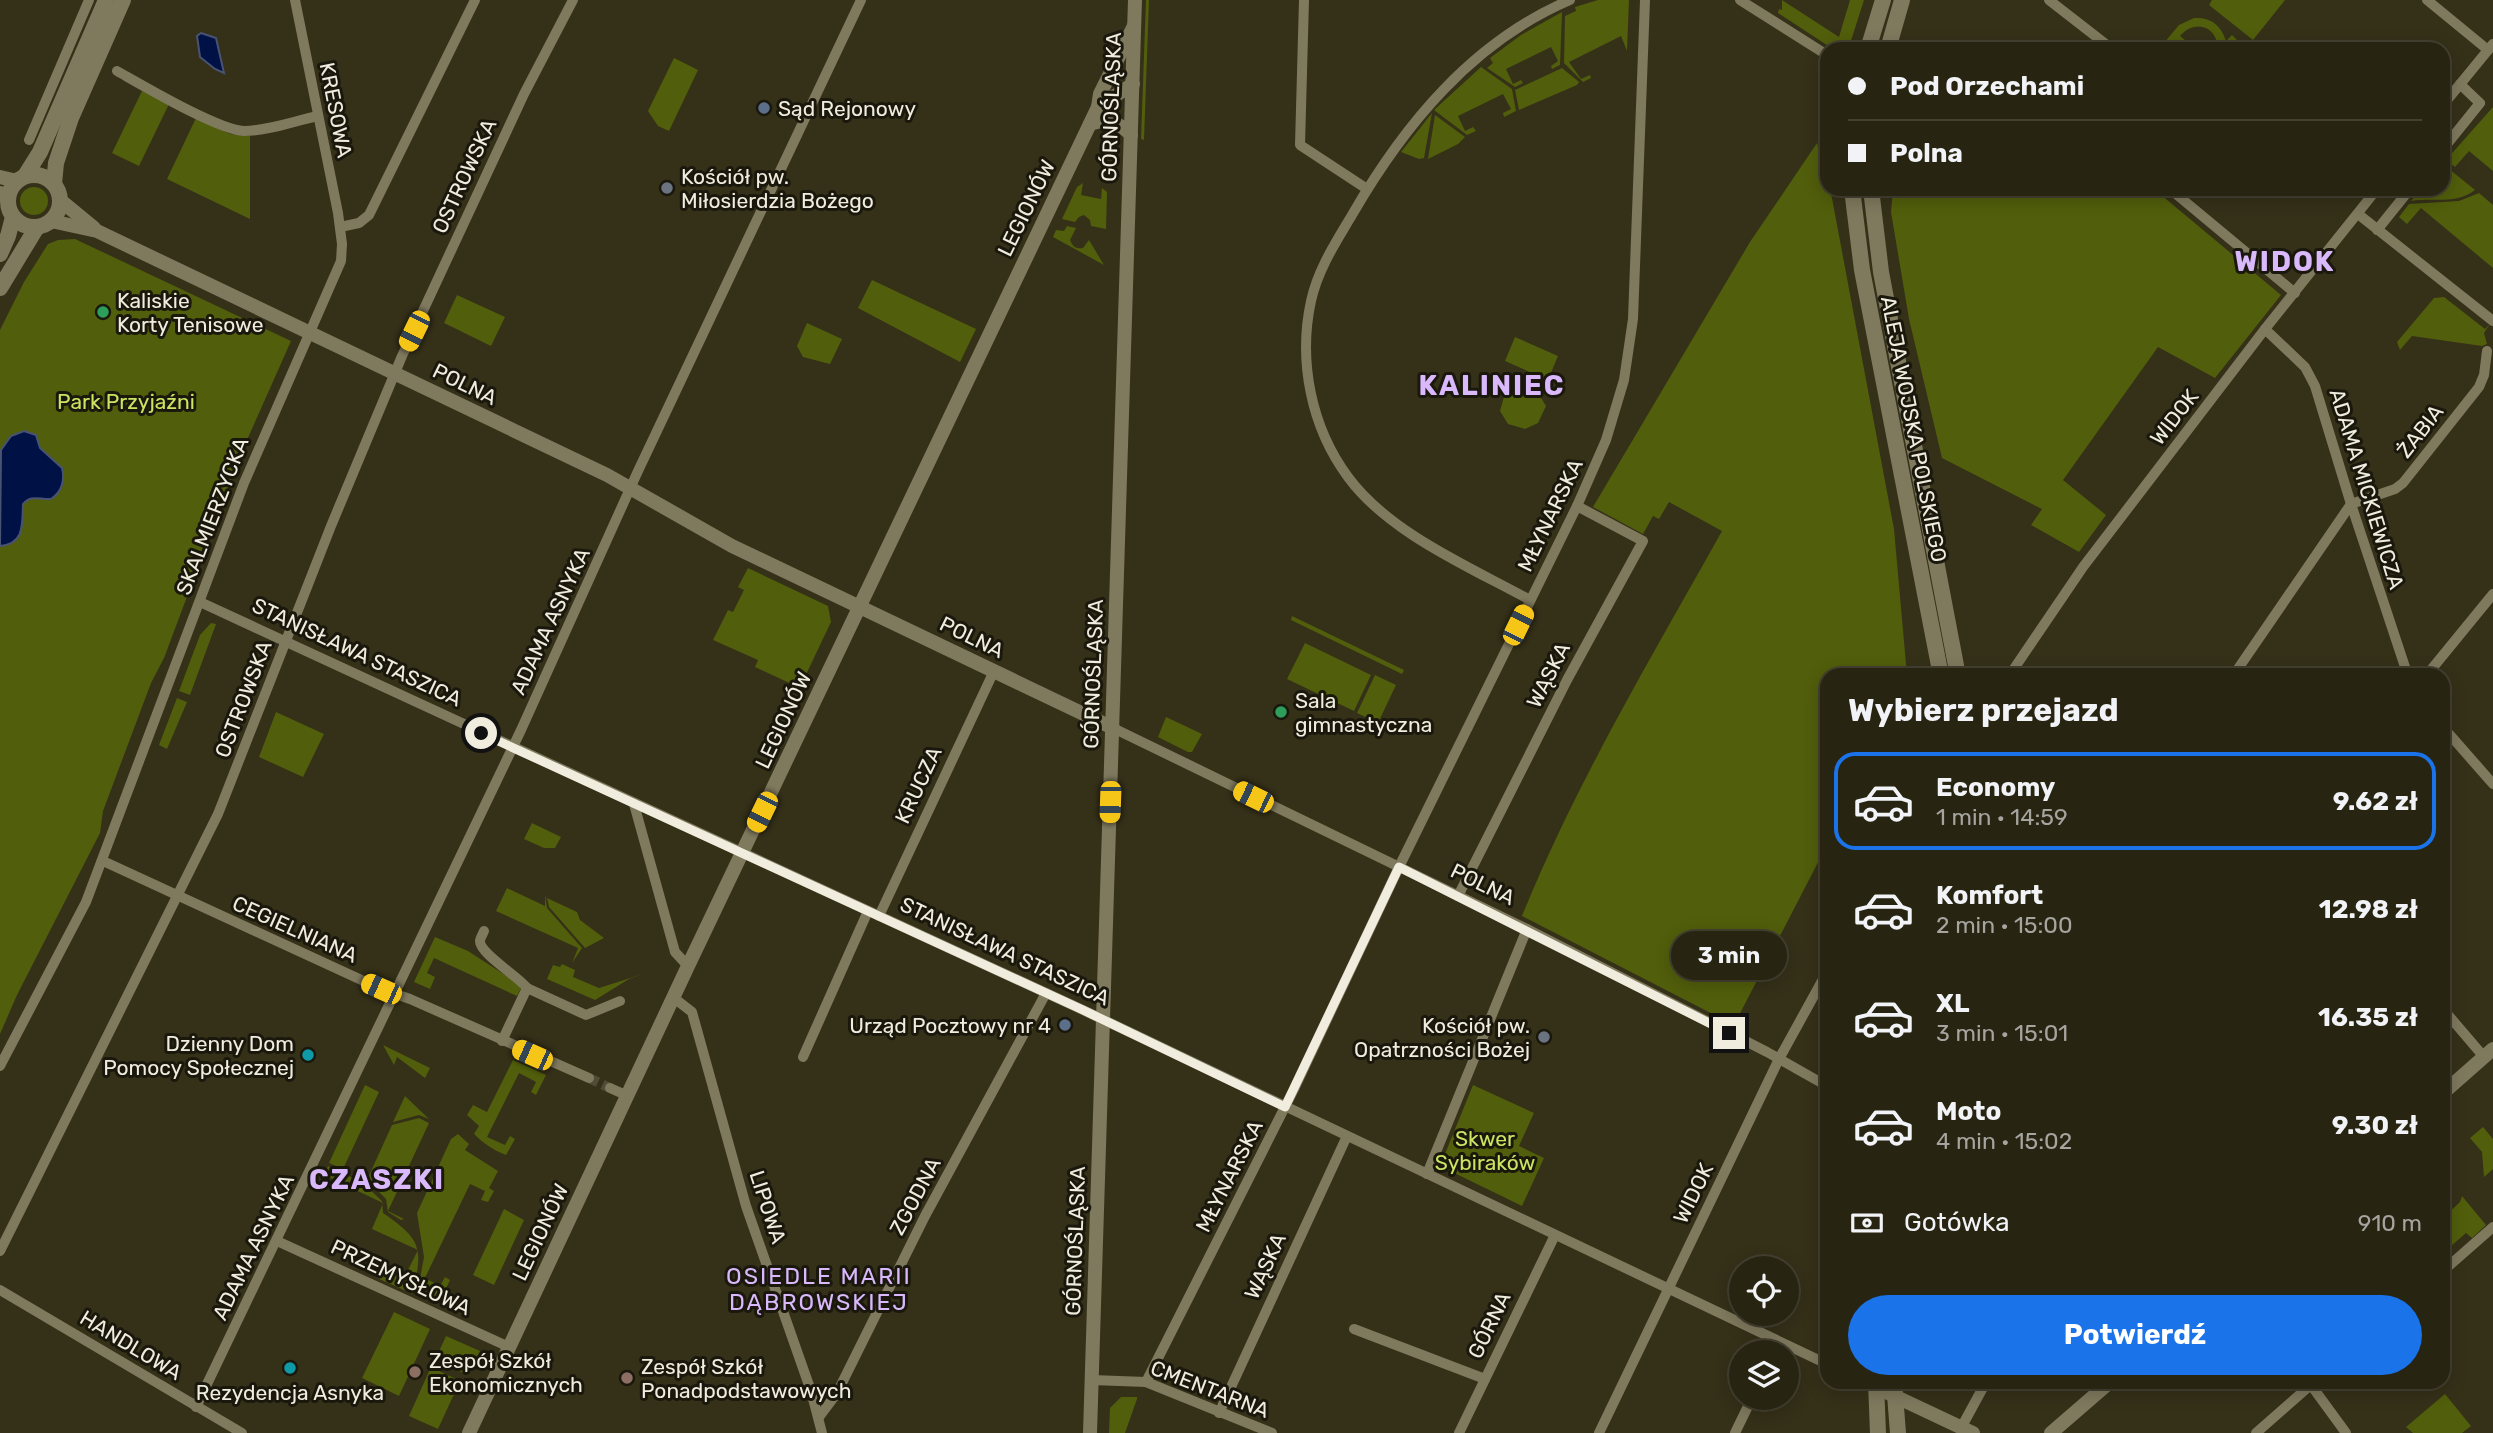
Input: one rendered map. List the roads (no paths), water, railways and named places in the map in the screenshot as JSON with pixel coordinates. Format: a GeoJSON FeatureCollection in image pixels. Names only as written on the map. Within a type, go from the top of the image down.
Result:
{"type":"FeatureCollection","features":[{"type":"Feature","properties":{"kind":"main road"},"geometry":{"type":"LineString","coordinates":[[44,224],[24,225],[13,217],[4,196],[21,179],[40,152],[106,0]]}},
{"type":"Feature","properties":{"kind":"main road"},"geometry":{"type":"LineString","coordinates":[[0,288],[44,224],[57,214],[60,200],[54,184],[56,163],[71,118],[123,0]]}},
{"type":"Feature","properties":{"kind":"main road"},"geometry":{"type":"LineString","coordinates":[[1870,42],[1883,0]]}},
{"type":"Feature","properties":{"kind":"main road"},"geometry":{"type":"LineString","coordinates":[[1890,42],[1902,0]]}},
{"type":"Feature","properties":{"kind":"main road"},"geometry":{"type":"LineString","coordinates":[[21,179],[41,175],[54,184]]}},
{"type":"Feature","properties":{"kind":"main road","name":"ALEJA WOJSKA POLSKIEGO"},"geometry":{"type":"LineString","coordinates":[[1853,196],[1862,270],[1939,668]]}},
{"type":"Feature","properties":{"kind":"main road","name":"ALEJA WOJSKA POLSKIEGO"},"geometry":{"type":"LineString","coordinates":[[1872,196],[1881,272],[1956,668]]}},
{"type":"Feature","properties":{"kind":"main road"},"geometry":{"type":"LineString","coordinates":[[0,254],[13,217]]}},
{"type":"Feature","properties":{"kind":"main road"},"geometry":{"type":"LineString","coordinates":[[1873,1389],[1878,1433]]}},
{"type":"Feature","properties":{"kind":"main road"},"geometry":{"type":"LineString","coordinates":[[1895,1389],[1898,1433]]}},
{"type":"Feature","properties":{"kind":"street"},"geometry":{"type":"LineString","coordinates":[[29,140],[89,0]]}},
{"type":"Feature","properties":{"kind":"street","name":"KRESOWA"},"geometry":{"type":"LineString","coordinates":[[295,0],[340,227]]}},
{"type":"Feature","properties":{"kind":"street"},"geometry":{"type":"LineString","coordinates":[[340,227],[359,223],[369,215],[475,0]]}},
{"type":"Feature","properties":{"kind":"street","name":"OSTROWSKA"},"geometry":{"type":"LineString","coordinates":[[0,1251],[225,798],[331,526],[395,373],[524,94],[573,0]]}},
{"type":"Feature","properties":{"kind":"street","name":"GÓRNOŚLĄSKA"},"geometry":{"type":"LineString","coordinates":[[1090,1433],[1135,0]]}},
{"type":"Feature","properties":{"kind":"street"},"geometry":{"type":"LineString","coordinates":[[1304,0],[1300,145],[1367,189]]}},
{"type":"Feature","properties":{"kind":"street"},"geometry":{"type":"LineString","coordinates":[[1530,600],[1404,529],[1384,515],[1348,476],[1329,446],[1311,396],[1307,329],[1311,300],[1326,261],[1367,189],[1415,121],[1444,89],[1506,36],[1545,11],[1570,0]]}},
{"type":"Feature","properties":{"kind":"street","name":"MŁYNARSKA"},"geometry":{"type":"LineString","coordinates":[[1146,1382],[1285,1107],[1399,867],[1577,506],[1613,419],[1631,340],[1645,0]]}},
{"type":"Feature","properties":{"kind":"street"},"geometry":{"type":"LineString","coordinates":[[1740,0],[1820,51]]}},
{"type":"Feature","properties":{"kind":"street"},"geometry":{"type":"LineString","coordinates":[[2049,0],[2103,42]]}},
{"type":"Feature","properties":{"kind":"street"},"geometry":{"type":"LineString","coordinates":[[2427,0],[2490,47],[2450,96]]}},
{"type":"Feature","properties":{"kind":"street","name":"ADAMA ASNYKA"},"geometry":{"type":"LineString","coordinates":[[196,1407],[510,747],[521,730],[858,1]]}},
{"type":"Feature","properties":{"kind":"street","name":"LEGIONÓW"},"geometry":{"type":"LineString","coordinates":[[469,1433],[1090,124],[1098,107],[1100,94],[1135,26]]}},
{"type":"Feature","properties":{"kind":"street"},"geometry":{"type":"LineString","coordinates":[[117,71],[161,95],[237,130],[253,130],[318,116]]}},
{"type":"Feature","properties":{"kind":"street"},"geometry":{"type":"LineString","coordinates":[[1107,81],[1122,81],[1133,85]]}},
{"type":"Feature","properties":{"kind":"street"},"geometry":{"type":"LineString","coordinates":[[2450,140],[2480,103],[2459,84]]}},
{"type":"Feature","properties":{"kind":"street"},"geometry":{"type":"LineString","coordinates":[[1098,107],[1133,85]]}},
{"type":"Feature","properties":{"kind":"street"},"geometry":{"type":"LineString","coordinates":[[1090,124],[1099,121],[1114,122],[1131,135]]}},
{"type":"Feature","properties":{"kind":"street"},"geometry":{"type":"LineString","coordinates":[[0,177],[21,179]]}},
{"type":"Feature","properties":{"kind":"street"},"geometry":{"type":"LineString","coordinates":[[2178,196],[2295,293]]}},
{"type":"Feature","properties":{"kind":"street","name":"WIDOK"},"geometry":{"type":"LineString","coordinates":[[2014,668],[2082,567],[2265,329],[2372,196]]}},
{"type":"Feature","properties":{"kind":"street"},"geometry":{"type":"LineString","coordinates":[[2377,230],[2404,196]]}},
{"type":"Feature","properties":{"kind":"street","name":"POLNA"},"geometry":{"type":"LineString","coordinates":[[60,200],[97,231],[632,488],[732,546],[1527,929],[1820,1082]]}},
{"type":"Feature","properties":{"kind":"street"},"geometry":{"type":"LineString","coordinates":[[2358,214],[2493,321]]}},
{"type":"Feature","properties":{"kind":"street","name":"POLNA"},"geometry":{"type":"LineString","coordinates":[[44,224],[97,231]]}},
{"type":"Feature","properties":{"kind":"street","name":"SKALMIERZYCKA"},"geometry":{"type":"LineString","coordinates":[[0,1066],[76,924],[103,861],[253,460],[339,270],[342,252],[340,227]]}},
{"type":"Feature","properties":{"kind":"street","name":"ADAMA MICKIEWICZA"},"geometry":{"type":"LineString","coordinates":[[2265,329],[2305,367],[2315,386],[2405,668]]}},
{"type":"Feature","properties":{"kind":"street","name":"ŻABIA"},"geometry":{"type":"LineString","coordinates":[[2351,504],[2395,489],[2403,483],[2479,387],[2484,376],[2487,351]]}},
{"type":"Feature","properties":{"kind":"street"},"geometry":{"type":"LineString","coordinates":[[2239,668],[2351,504]]}},
{"type":"Feature","properties":{"kind":"street","name":"WĄSKA"},"geometry":{"type":"LineString","coordinates":[[1458,895],[1577,662],[1643,541],[1577,506]]}},
{"type":"Feature","properties":{"kind":"street"},"geometry":{"type":"LineString","coordinates":[[2433,668],[2493,594]]}},
{"type":"Feature","properties":{"kind":"street","name":"STANISŁAWA STASZICA"},"geometry":{"type":"LineString","coordinates":[[200,602],[1046,993],[1778,1340]]}},
{"type":"Feature","properties":{"kind":"street","name":"KRUCZA"},"geometry":{"type":"LineString","coordinates":[[879,916],[994,671]]}},
{"type":"Feature","properties":{"kind":"street"},"geometry":{"type":"LineString","coordinates":[[2450,735],[2493,784]]}},
{"type":"Feature","properties":{"kind":"street"},"geometry":{"type":"LineString","coordinates":[[634,804],[675,952],[688,967]]}},
{"type":"Feature","properties":{"kind":"street","name":"CEGIELNIANA"},"geometry":{"type":"LineString","coordinates":[[103,861],[394,994],[589,1078]]}},
{"type":"Feature","properties":{"kind":"street"},"geometry":{"type":"LineString","coordinates":[[803,1056],[868,911]]}},
{"type":"Feature","properties":{"kind":"street"},"geometry":{"type":"LineString","coordinates":[[1427,1174],[1527,929]]}},
{"type":"Feature","properties":{"kind":"street"},"geometry":{"type":"LineString","coordinates":[[484,931],[480,941],[482,949],[519,978],[527,988],[586,1015],[620,1001]]}},
{"type":"Feature","properties":{"kind":"street","name":"WIDOK"},"geometry":{"type":"LineString","coordinates":[[1599,1433],[1779,1059],[1820,985]]}},
{"type":"Feature","properties":{"kind":"street"},"geometry":{"type":"LineString","coordinates":[[502,1041],[527,988]]}},
{"type":"Feature","properties":{"kind":"street","name":"ZGODNA"},"geometry":{"type":"LineString","coordinates":[[819,1417],[837,1393],[925,1216],[1046,993]]}},
{"type":"Feature","properties":{"kind":"street","name":"LIPOWA"},"geometry":{"type":"LineString","coordinates":[[674,998],[692,1012],[746,1206],[819,1417],[822,1433]]}},
{"type":"Feature","properties":{"kind":"street"},"geometry":{"type":"LineString","coordinates":[[2450,1016],[2489,1053],[2450,1087]]}},
{"type":"Feature","properties":{"kind":"street"},"geometry":{"type":"LineString","coordinates":[[610,1088],[628,1096]]}},
{"type":"Feature","properties":{"kind":"street","name":"WĄSKA"},"geometry":{"type":"LineString","coordinates":[[1219,1413],[1347,1136]]}},
{"type":"Feature","properties":{"kind":"street"},"geometry":{"type":"LineString","coordinates":[[2450,1264],[2493,1227]]}},
{"type":"Feature","properties":{"kind":"street","name":"GÓRNA"},"geometry":{"type":"LineString","coordinates":[[1459,1433],[1555,1235]]}},
{"type":"Feature","properties":{"kind":"street","name":"PRZEMYSŁOWA"},"geometry":{"type":"LineString","coordinates":[[277,1241],[509,1348]]}},
{"type":"Feature","properties":{"kind":"street","name":"HANDLOWA"},"geometry":{"type":"LineString","coordinates":[[0,1290],[242,1433]]}},
{"type":"Feature","properties":{"kind":"street"},"geometry":{"type":"LineString","coordinates":[[1354,1329],[1485,1379]]}},
{"type":"Feature","properties":{"kind":"street","name":"STANISŁAWA STASZICA"},"geometry":{"type":"LineString","coordinates":[[1799,1350],[1820,1361]]}},
{"type":"Feature","properties":{"kind":"street","name":"CMENTARNA"},"geometry":{"type":"LineString","coordinates":[[1092,1380],[1146,1382],[1272,1433]]}},
{"type":"Feature","properties":{"kind":"street"},"geometry":{"type":"LineString","coordinates":[[1895,1389],[1967,1430],[1983,1389]]}},
{"type":"Feature","properties":{"kind":"street"},"geometry":{"type":"LineString","coordinates":[[2051,1433],[2102,1389]]}},
{"type":"Feature","properties":{"kind":"street"},"geometry":{"type":"LineString","coordinates":[[2256,1433],[2307,1389]]}},
{"type":"Feature","properties":{"kind":"street"},"geometry":{"type":"LineString","coordinates":[[2316,1389],[2346,1433]]}},
{"type":"Feature","properties":{"kind":"street"},"geometry":{"type":"LineString","coordinates":[[1735,1433],[1746,1410]]}},
{"type":"Feature","properties":{"kind":"tunnel"},"geometry":{"type":"LineString","coordinates":[[589,1078],[610,1088]]}},
{"type":"Feature","properties":{"kind":"place","name":"Sąd Rejonowy"},"geometry":{"type":"Point","coordinates":[764,108]}},
{"type":"Feature","properties":{"kind":"place","name":"Kościół pw. Miłosierdzia Bożego"},"geometry":{"type":"Point","coordinates":[667,188]}},
{"type":"Feature","properties":{"kind":"place","name":"Kaliskie Korty Tenisowe"},"geometry":{"type":"Point","coordinates":[103,312]}},
{"type":"Feature","properties":{"kind":"place","name":"Sala gimnastyczna"},"geometry":{"type":"Point","coordinates":[1281,712]}},
{"type":"Feature","properties":{"kind":"place","name":"Urząd Pocztowy nr 4"},"geometry":{"type":"Point","coordinates":[1065,1025]}},
{"type":"Feature","properties":{"kind":"place","name":"Kościół pw. Opatrzności Bożej"},"geometry":{"type":"Point","coordinates":[1544,1037]}},
{"type":"Feature","properties":{"kind":"place","name":"Dzienny Dom Pomocy Społecznej"},"geometry":{"type":"Point","coordinates":[308,1055]}},
{"type":"Feature","properties":{"kind":"place","name":"Rezydencja Asnyka"},"geometry":{"type":"Point","coordinates":[290,1368]}},
{"type":"Feature","properties":{"kind":"place","name":"Zespół Szkół Ekonomicznych"},"geometry":{"type":"Point","coordinates":[415,1372]}},
{"type":"Feature","properties":{"kind":"place","name":"Zespół Szkół Ponadpodstawowych"},"geometry":{"type":"Point","coordinates":[627,1378]}},
{"type":"Feature","properties":{"kind":"district","name":"WIDOK"},"geometry":{"type":"Point","coordinates":[2285,261]}},
{"type":"Feature","properties":{"kind":"district","name":"KALINIEC"},"geometry":{"type":"Point","coordinates":[1492,385]}},
{"type":"Feature","properties":{"kind":"district","name":"CZASZKI"},"geometry":{"type":"Point","coordinates":[377,1179]}},
{"type":"Feature","properties":{"kind":"district","name":"OSIEDLE MARII DĄBROWSKIEJ"},"geometry":{"type":"Point","coordinates":[819,1289]}},
{"type":"Feature","properties":{"kind":"park label","name":"Park Przyjaźni"},"geometry":{"type":"Point","coordinates":[126,401]}},
{"type":"Feature","properties":{"kind":"park label","name":"Skwer Sybiraków"},"geometry":{"type":"Point","coordinates":[1485,1150]}}]}
